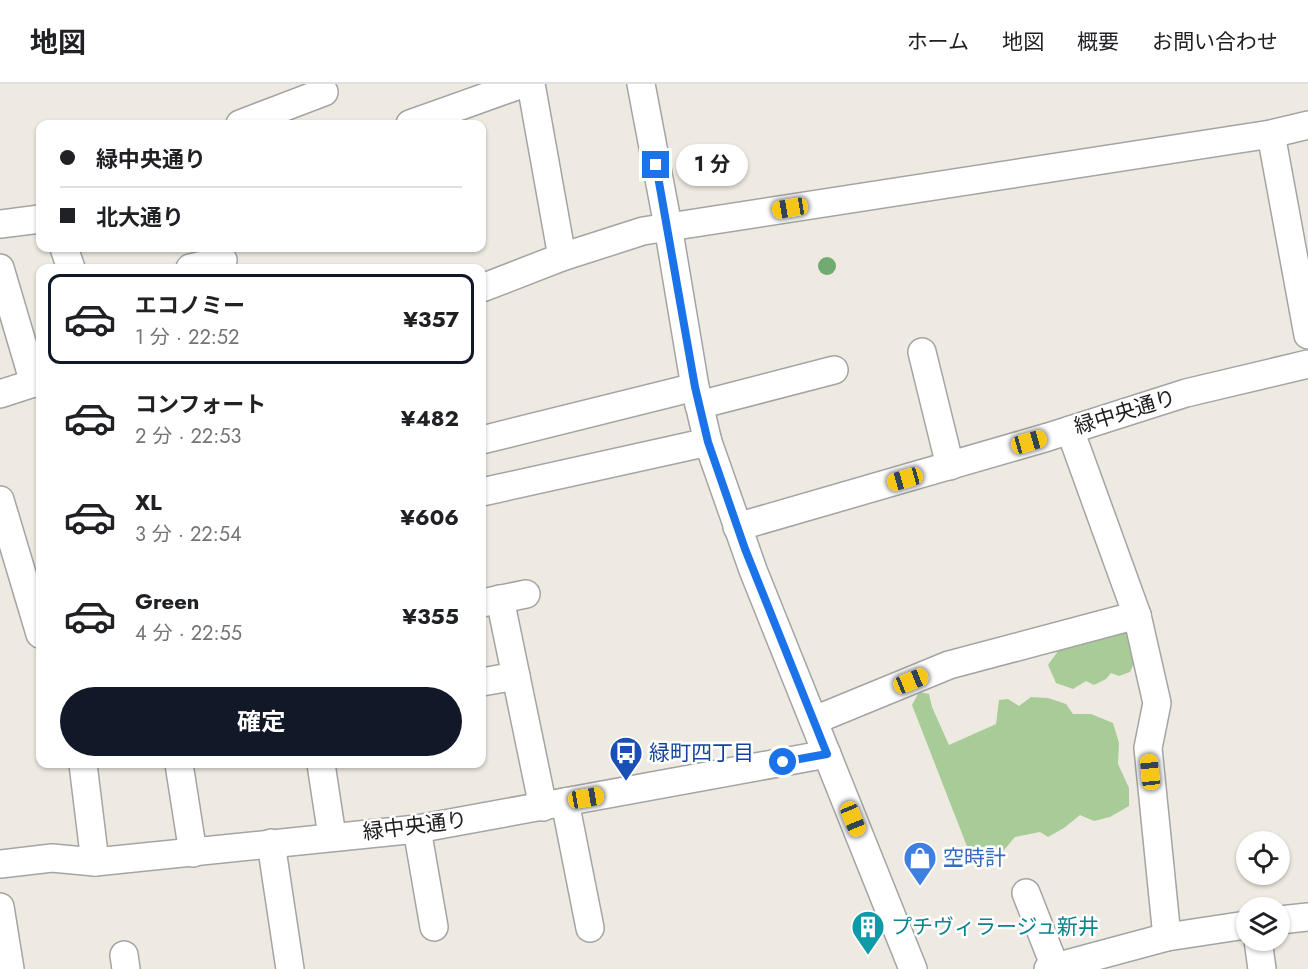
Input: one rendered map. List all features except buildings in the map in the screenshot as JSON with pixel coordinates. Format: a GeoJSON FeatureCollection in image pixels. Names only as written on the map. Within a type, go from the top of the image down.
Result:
{"type":"FeatureCollection","features":[{"type":"Feature","properties":{"kind":"street"},"geometry":{"type":"LineString","coordinates":[[422,120],[522,84]]}},
{"type":"Feature","properties":{"kind":"street"},"geometry":{"type":"LineString","coordinates":[[531,84],[562,257]]}},
{"type":"Feature","properties":{"kind":"street"},"geometry":{"type":"LineString","coordinates":[[640,84],[668,226],[697,396],[708,442],[737,527],[913,969]]}},
{"type":"Feature","properties":{"kind":"street"},"geometry":{"type":"LineString","coordinates":[[250,120],[324,92]]}},
{"type":"Feature","properties":{"kind":"street"},"geometry":{"type":"LineString","coordinates":[[486,286],[562,257],[643,231],[668,226],[1271,134],[1308,125]]}},
{"type":"Feature","properties":{"kind":"street"},"geometry":{"type":"LineString","coordinates":[[1271,134],[1304,296],[1308,335]]}},
{"type":"Feature","properties":{"kind":"street"},"geometry":{"type":"LineString","coordinates":[[0,224],[36,220]]}},
{"type":"Feature","properties":{"kind":"street"},"geometry":{"type":"LineString","coordinates":[[205,264],[223,259]]}},
{"type":"Feature","properties":{"kind":"street"},"geometry":{"type":"LineString","coordinates":[[0,268],[36,379]]}},
{"type":"Feature","properties":{"kind":"street"},"geometry":{"type":"LineString","coordinates":[[922,352],[950,465]]}},
{"type":"Feature","properties":{"kind":"street","name":"緑中央通り"},"geometry":{"type":"LineString","coordinates":[[737,527],[1070,430],[1186,393],[1308,364]]}},
{"type":"Feature","properties":{"kind":"street"},"geometry":{"type":"LineString","coordinates":[[486,439],[834,370]]}},
{"type":"Feature","properties":{"kind":"street"},"geometry":{"type":"LineString","coordinates":[[0,394],[36,382]]}},
{"type":"Feature","properties":{"kind":"street"},"geometry":{"type":"LineString","coordinates":[[1070,430],[1137,615],[1157,703],[1148,748],[1167,937]]}},
{"type":"Feature","properties":{"kind":"street"},"geometry":{"type":"LineString","coordinates":[[486,491],[708,442]]}},
{"type":"Feature","properties":{"kind":"street"},"geometry":{"type":"LineString","coordinates":[[0,501],[36,621]]}},
{"type":"Feature","properties":{"kind":"street"},"geometry":{"type":"LineString","coordinates":[[503,599],[516,676],[590,928]]}},
{"type":"Feature","properties":{"kind":"street"},"geometry":{"type":"LineString","coordinates":[[815,720],[949,665],[1137,615]]}},
{"type":"Feature","properties":{"kind":"street"},"geometry":{"type":"LineString","coordinates":[[486,681],[516,676]]}},
{"type":"Feature","properties":{"kind":"street","name":"緑中央通り"},"geometry":{"type":"LineString","coordinates":[[0,864],[52,858],[95,862],[417,829],[827,754]]}},
{"type":"Feature","properties":{"kind":"street"},"geometry":{"type":"LineString","coordinates":[[83,768],[95,862]]}},
{"type":"Feature","properties":{"kind":"street"},"geometry":{"type":"LineString","coordinates":[[180,768],[194,853]]}},
{"type":"Feature","properties":{"kind":"street"},"geometry":{"type":"LineString","coordinates":[[322,768],[332,836]]}},
{"type":"Feature","properties":{"kind":"street"},"geometry":{"type":"LineString","coordinates":[[417,829],[434,927]]}},
{"type":"Feature","properties":{"kind":"street"},"geometry":{"type":"LineString","coordinates":[[271,843],[290,969]]}},
{"type":"Feature","properties":{"kind":"street"},"geometry":{"type":"LineString","coordinates":[[1026,893],[1052,968],[1167,937],[1236,927]]}},
{"type":"Feature","properties":{"kind":"street"},"geometry":{"type":"LineString","coordinates":[[0,907],[10,969]]}},
{"type":"Feature","properties":{"kind":"street"},"geometry":{"type":"LineString","coordinates":[[1290,919],[1308,917]]}},
{"type":"Feature","properties":{"kind":"street"},"geometry":{"type":"LineString","coordinates":[[1260,951],[1262,969]]}},
{"type":"Feature","properties":{"kind":"green space"},"geometry":{"type":"Polygon","coordinates":[[[1121,626],[1134,635],[1138,654],[1130,672],[1119,676],[1111,673],[1106,679],[1094,685],[1086,681],[1073,689],[1056,683],[1048,665],[1058,651],[1069,647],[1075,639],[1121,626]]]}},
{"type":"Feature","properties":{"kind":"green space"},"geometry":{"type":"Polygon","coordinates":[[[919,692],[929,694],[932,707],[949,745],[996,724],[999,700],[1008,699],[1019,706],[1031,697],[1048,698],[1066,704],[1073,714],[1091,714],[1113,723],[1119,743],[1118,764],[1129,788],[1129,806],[1110,817],[1094,821],[1080,815],[1048,837],[1040,832],[1015,837],[998,857],[983,863],[968,849],[912,705],[919,692]]]}},
{"type":"Feature","properties":{"kind":"place","name":"緑町四丁目"},"geometry":{"type":"Point","coordinates":[626,782]}},
{"type":"Feature","properties":{"kind":"place","name":"空時計"},"geometry":{"type":"Point","coordinates":[920,887]}},
{"type":"Feature","properties":{"kind":"place","name":"プチヴィラージュ新井"},"geometry":{"type":"Point","coordinates":[868,956]}},
{"type":"Feature","properties":{"kind":"route"},"geometry":{"type":"LineString","coordinates":[[656,165],[695,387],[708,442],[745,549],[827,754],[783,762]]}}]}
